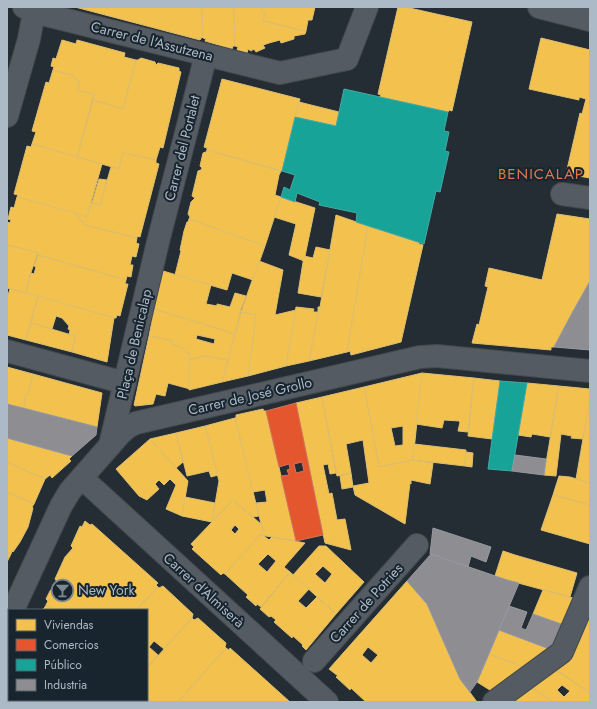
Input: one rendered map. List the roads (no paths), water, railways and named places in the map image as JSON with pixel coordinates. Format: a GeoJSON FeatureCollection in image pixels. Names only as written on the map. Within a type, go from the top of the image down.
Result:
{"type":"FeatureCollection","features":[{"type":"Feature","properties":{"kind":"street","name":"Carrer de l'Assutzena"},"geometry":{"type":"LineString","coordinates":[[31,9],[280,73],[347,59],[367,7]]}},
{"type":"Feature","properties":{"kind":"street"},"geometry":{"type":"LineString","coordinates":[[539,7],[590,20]]}},
{"type":"Feature","properties":{"kind":"street"},"geometry":{"type":"LineString","coordinates":[[7,116],[29,39],[31,9]]}},
{"type":"Feature","properties":{"kind":"street","name":"Carrer del Portalet"},"geometry":{"type":"LineString","coordinates":[[158,242],[206,55]]}},
{"type":"Feature","properties":{"kind":"street"},"geometry":{"type":"LineString","coordinates":[[562,194],[590,198]]}},
{"type":"Feature","properties":{"kind":"street","name":"Plaça de Benicalap"},"geometry":{"type":"LineString","coordinates":[[110,446],[158,242]]}},
{"type":"Feature","properties":{"kind":"street"},"geometry":{"type":"LineString","coordinates":[[7,351],[125,383]]}},
{"type":"Feature","properties":{"kind":"street","name":"Carrer de José Grollo"},"geometry":{"type":"LineString","coordinates":[[13,609],[61,506],[70,491],[128,427],[136,423],[420,357],[437,356],[590,371]]}},
{"type":"Feature","properties":{"kind":"street","name":"Carrer d'Almiserà"},"geometry":{"type":"LineString","coordinates":[[82,478],[327,702]]}},
{"type":"Feature","properties":{"kind":"street","name":"Carrer de Potries"},"geometry":{"type":"LineString","coordinates":[[314,661],[418,545]]}},
{"type":"Feature","properties":{"kind":"street"},"geometry":{"type":"LineString","coordinates":[[494,702],[562,652],[590,587]]}},
{"type":"Feature","properties":{"kind":"place","name":"New York"},"geometry":{"type":"Point","coordinates":[62,590]}},
{"type":"Feature","properties":{"kind":"district","name":"BENICALAP"},"geometry":{"type":"Point","coordinates":[541,174]}}]}
